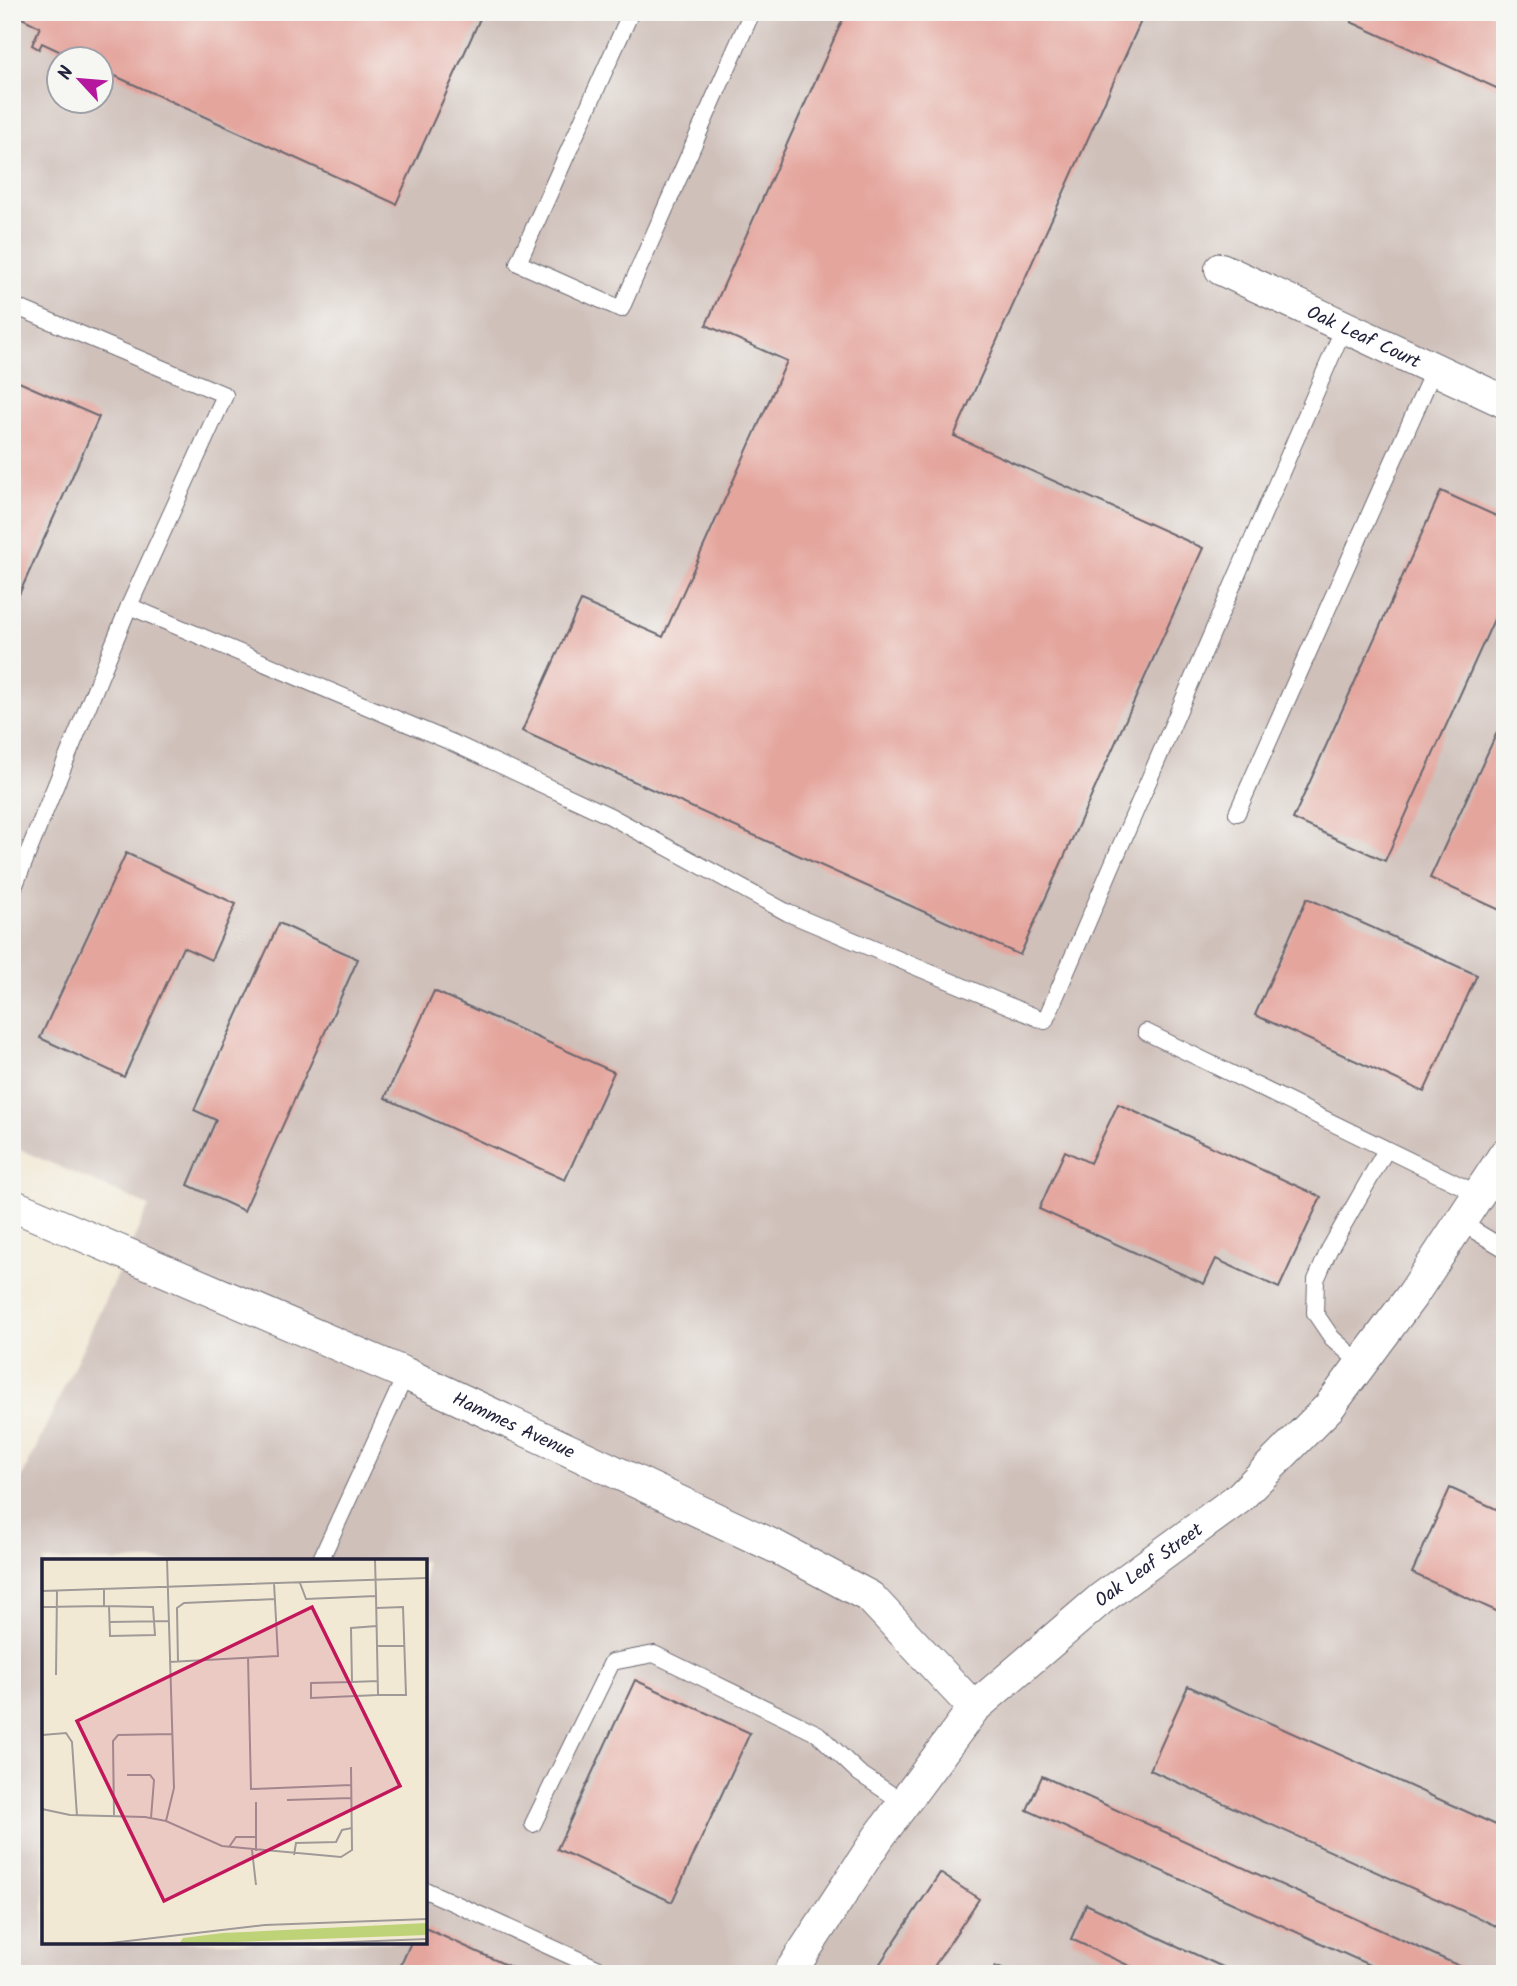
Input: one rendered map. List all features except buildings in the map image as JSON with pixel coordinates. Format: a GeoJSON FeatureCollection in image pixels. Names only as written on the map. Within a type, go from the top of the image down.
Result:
{"type":"FeatureCollection","features":[{"type":"Feature","properties":{"kind":"street","name":"Oak Leaf Court"},"geometry":{"type":"LineString","coordinates":[[1221,269],[1505,402]]}},
{"type":"Feature","properties":{"kind":"street","name":"Oak Leaf Street"},"geometry":{"type":"LineString","coordinates":[[789,1974],[904,1803],[974,1708],[1102,1598],[1239,1497],[1329,1407],[1413,1294],[1505,1154]]}},
{"type":"Feature","properties":{"kind":"street","name":"Hammes Avenue"},"geometry":{"type":"LineString","coordinates":[[12,1205],[406,1374],[778,1548],[870,1597],[974,1708]]}},
{"type":"Feature","properties":{"kind":"lane"},"geometry":{"type":"LineString","coordinates":[[631,12],[518,263],[621,309],[751,12]]}},
{"type":"Feature","properties":{"kind":"lane"},"geometry":{"type":"LineString","coordinates":[[12,305],[225,395],[129,606],[12,891]]}},
{"type":"Feature","properties":{"kind":"lane"},"geometry":{"type":"LineString","coordinates":[[129,606],[451,742],[610,816],[788,913],[1045,1021],[1344,327]]}},
{"type":"Feature","properties":{"kind":"lane"},"geometry":{"type":"LineString","coordinates":[[1237,813],[1434,369]]}},
{"type":"Feature","properties":{"kind":"lane"},"geometry":{"type":"LineString","coordinates":[[1146,1032],[1478,1195]]}},
{"type":"Feature","properties":{"kind":"lane"},"geometry":{"type":"LineString","coordinates":[[1361,1364],[1332,1338],[1315,1313],[1316,1280],[1329,1250],[1386,1150]]}},
{"type":"Feature","properties":{"kind":"lane"},"geometry":{"type":"LineString","coordinates":[[1460,1222],[1505,1249]]}},
{"type":"Feature","properties":{"kind":"lane"},"geometry":{"type":"LineString","coordinates":[[321,1559],[406,1374]]}},
{"type":"Feature","properties":{"kind":"lane"},"geometry":{"type":"LineString","coordinates":[[533,1824],[612,1662],[654,1654],[818,1734],[859,1773],[904,1803]]}},
{"type":"Feature","properties":{"kind":"lane"},"geometry":{"type":"LineString","coordinates":[[427,1891],[610,1974]]}},
{"type":"Feature","properties":{"kind":"shaded area"},"geometry":{"type":"Polygon","coordinates":[[[12,12],[1505,12],[1505,1974],[12,1974],[12,1499],[149,1206],[12,1146],[12,12]]]}}]}
